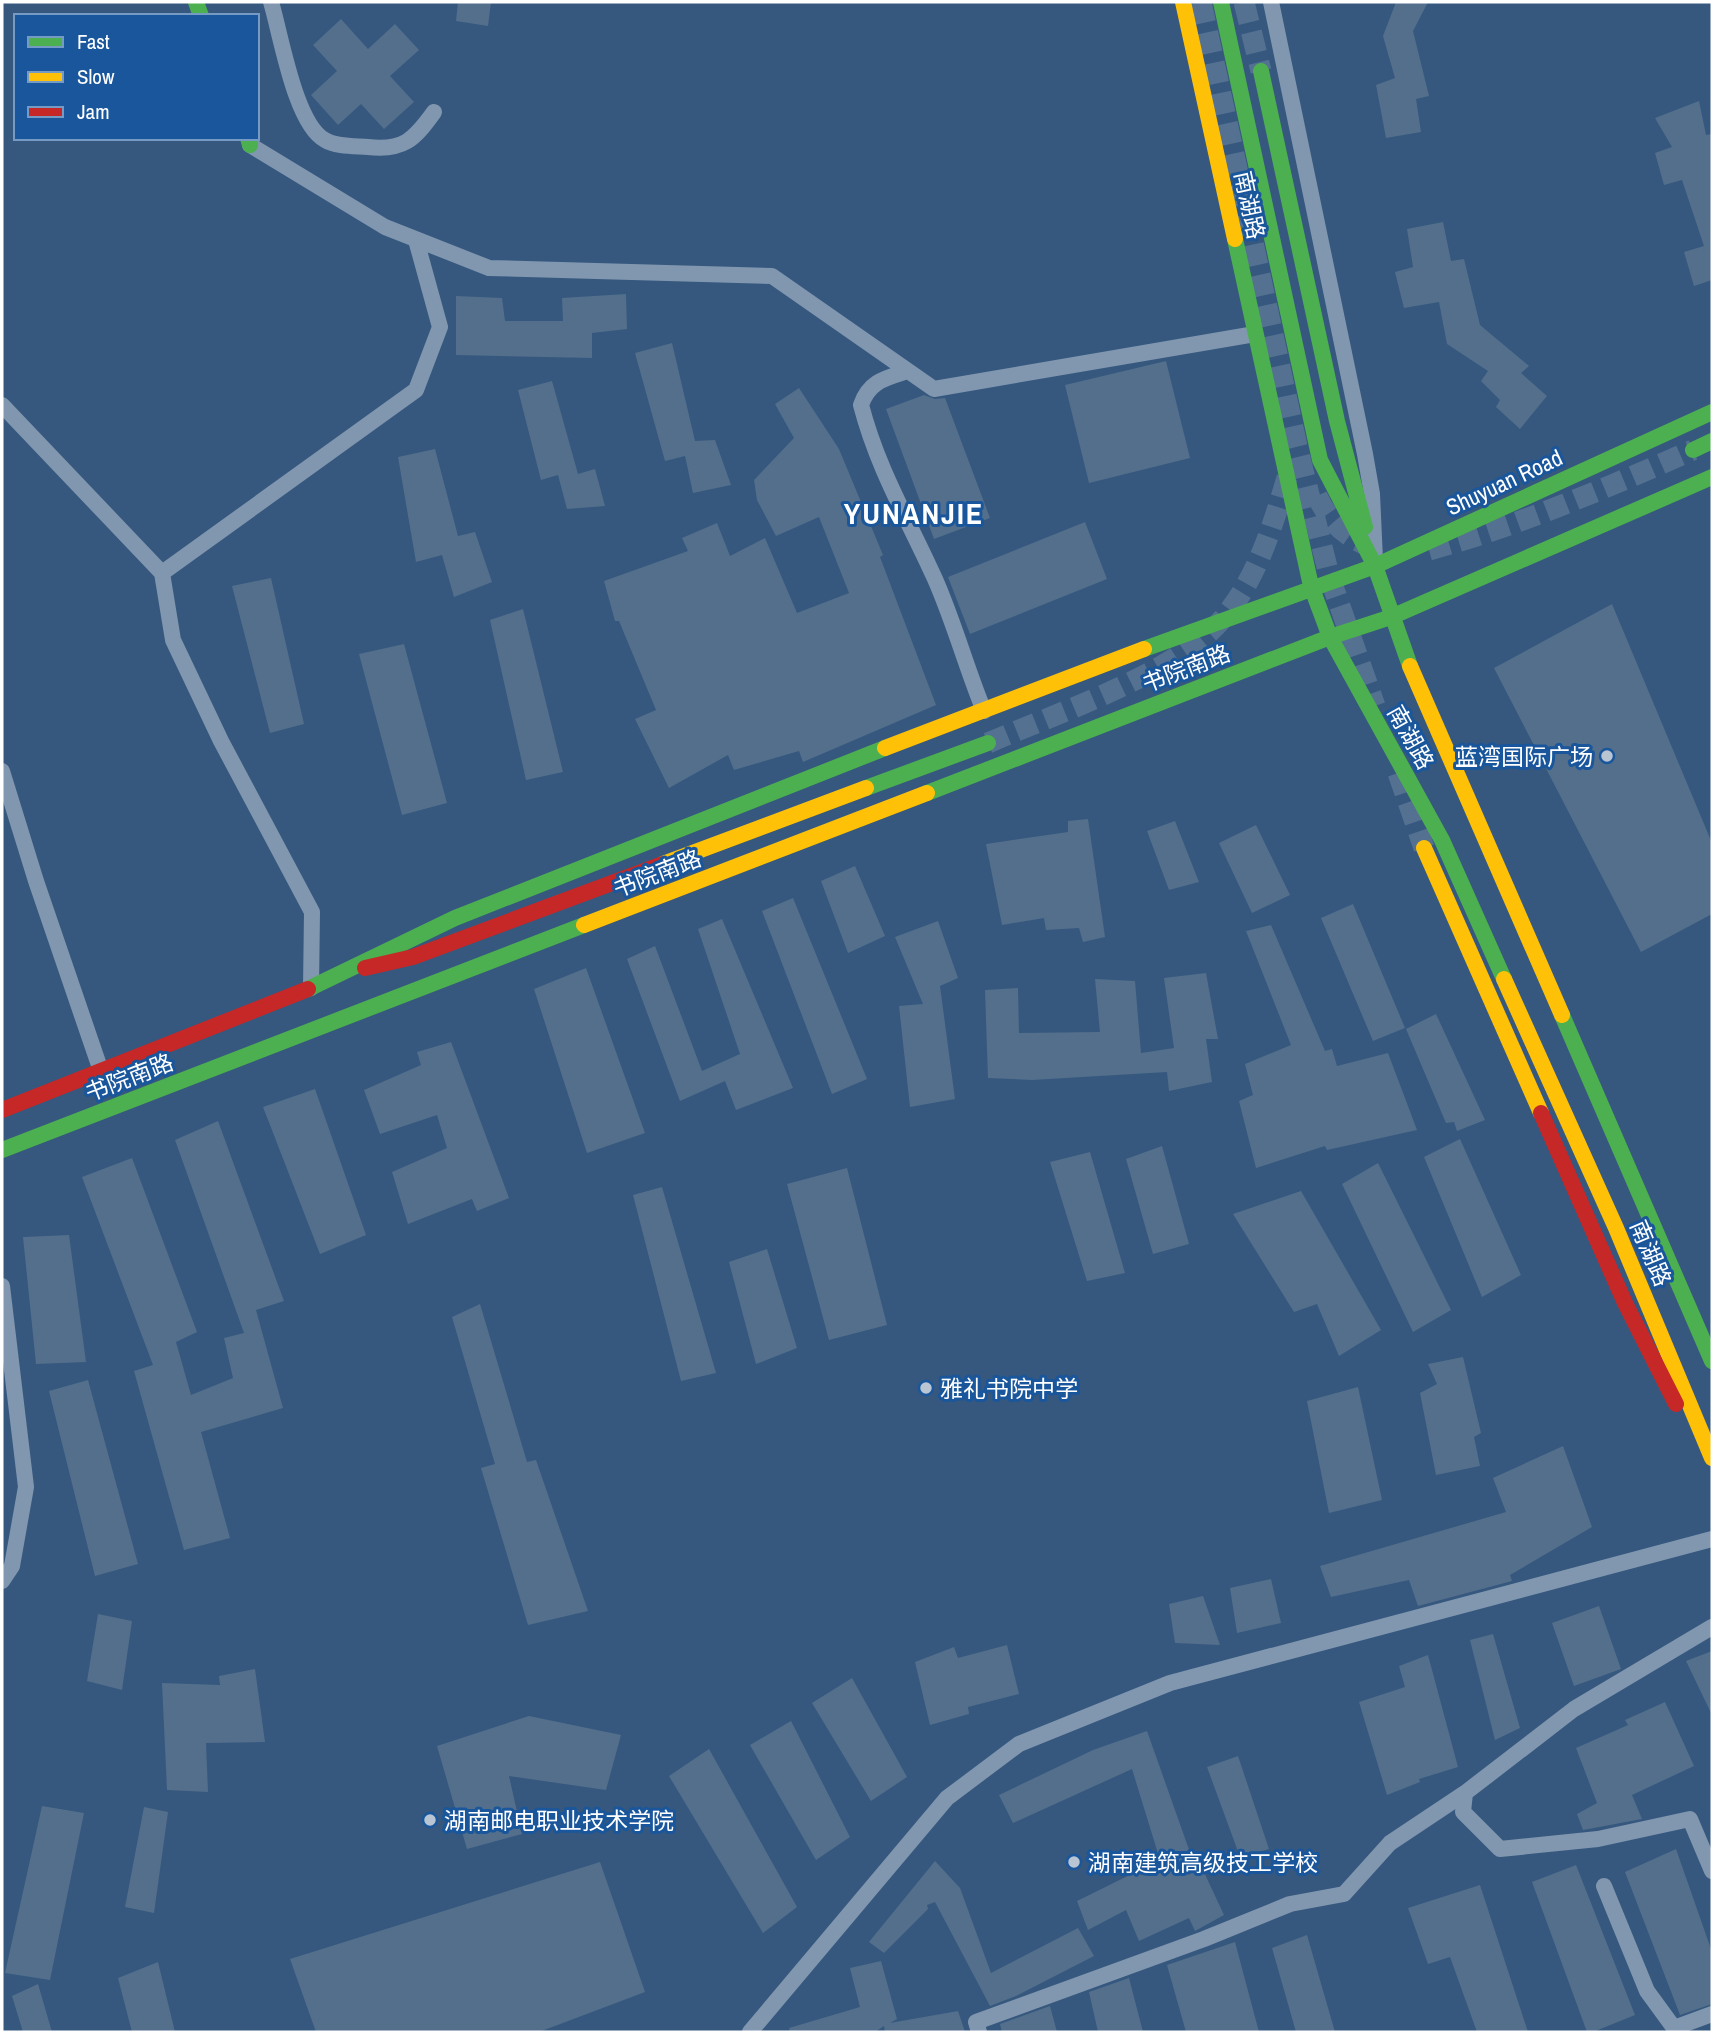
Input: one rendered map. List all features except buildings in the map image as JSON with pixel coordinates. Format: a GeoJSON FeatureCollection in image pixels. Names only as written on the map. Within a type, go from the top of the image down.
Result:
{"type":"FeatureCollection","features":[{"type":"Feature","properties":{"kind":"main road","name":"南湖路"},"geometry":{"type":"LineString","coordinates":[[1183,2],[1311,586],[1329,637],[1442,840],[1616,1228],[1712,1458]]}},
{"type":"Feature","properties":{"kind":"main road","name":"南湖路"},"geometry":{"type":"LineString","coordinates":[[1221,2],[1320,460],[1375,566],[1391,617],[1712,1361]]}},
{"type":"Feature","properties":{"kind":"main road"},"geometry":{"type":"LineString","coordinates":[[1261,71],[1337,421],[1375,566]]}},
{"type":"Feature","properties":{"kind":"main road","name":"Shuyuan Road"},"geometry":{"type":"LineString","coordinates":[[1311,586],[1375,566],[1712,412]]}},
{"type":"Feature","properties":{"kind":"main road"},"geometry":{"type":"LineString","coordinates":[[1693,450],[1712,441]]}},
{"type":"Feature","properties":{"kind":"main road"},"geometry":{"type":"LineString","coordinates":[[1391,617],[1712,477]]}},
{"type":"Feature","properties":{"kind":"main road","name":"书院南路"},"geometry":{"type":"LineString","coordinates":[[2,1110],[311,988],[455,918],[575,868],[1311,586]]}},
{"type":"Feature","properties":{"kind":"main road","name":"书院南路"},"geometry":{"type":"LineString","coordinates":[[2,1150],[1329,637],[1391,617]]}},
{"type":"Feature","properties":{"kind":"main road"},"geometry":{"type":"LineString","coordinates":[[345,973],[413,957],[988,743]]}},
{"type":"Feature","properties":{"kind":"main road"},"geometry":{"type":"LineString","coordinates":[[1424,848],[1625,1303],[1712,1467]]}},
{"type":"Feature","properties":{"kind":"street"},"geometry":{"type":"LineString","coordinates":[[271,2],[306,117],[311,129],[327,142],[380,149],[399,147],[418,135],[434,113]]}},
{"type":"Feature","properties":{"kind":"street"},"geometry":{"type":"LineString","coordinates":[[1271,2],[1372,494],[1375,566]]}},
{"type":"Feature","properties":{"kind":"street"},"geometry":{"type":"LineString","coordinates":[[249,141],[385,227],[489,268],[772,276],[934,389],[1255,334]]}},
{"type":"Feature","properties":{"kind":"street"},"geometry":{"type":"LineString","coordinates":[[162,573],[416,390],[440,327],[416,240]]}},
{"type":"Feature","properties":{"kind":"street"},"geometry":{"type":"LineString","coordinates":[[908,371],[877,380],[865,393],[861,405],[897,505],[924,554],[952,618],[965,665],[984,711]]}},
{"type":"Feature","properties":{"kind":"street"},"geometry":{"type":"LineString","coordinates":[[2,405],[162,573],[173,640],[221,741],[312,912],[311,988]]}},
{"type":"Feature","properties":{"kind":"street"},"geometry":{"type":"LineString","coordinates":[[2,771],[36,881],[102,1070]]}},
{"type":"Feature","properties":{"kind":"street"},"geometry":{"type":"LineString","coordinates":[[2,1286],[26,1488],[12,1566],[2,1581]]}},
{"type":"Feature","properties":{"kind":"street"},"geometry":{"type":"LineString","coordinates":[[750,2032],[947,1798],[1019,1744],[1170,1683],[1712,1539]]}},
{"type":"Feature","properties":{"kind":"street"},"geometry":{"type":"LineString","coordinates":[[979,2032],[976,2022],[1204,1939],[1290,1903],[1343,1894],[1390,1843],[1465,1793],[1574,1709],[1712,1628]]}},
{"type":"Feature","properties":{"kind":"street"},"geometry":{"type":"LineString","coordinates":[[1465,1793],[1463,1812],[1500,1849],[1598,1839],[1690,1819],[1712,1871]]}},
{"type":"Feature","properties":{"kind":"street"},"geometry":{"type":"LineString","coordinates":[[1604,1886],[1647,1991],[1674,2028],[1712,2014]]}},
{"type":"Feature","properties":{"kind":"street"},"geometry":{"type":"LineString","coordinates":[[763,2032],[764,2014]]}},
{"type":"Feature","properties":{"kind":"tunnel"},"geometry":{"type":"LineString","coordinates":[[1201,2],[1297,446],[1329,575],[1375,706]]}},
{"type":"Feature","properties":{"kind":"tunnel"},"geometry":{"type":"LineString","coordinates":[[1244,2],[1261,71]]}},
{"type":"Feature","properties":{"kind":"tunnel"},"geometry":{"type":"LineString","coordinates":[[1429,550],[1530,517],[1693,450]]}},
{"type":"Feature","properties":{"kind":"tunnel"},"geometry":{"type":"LineString","coordinates":[[988,743],[1115,690],[1178,656],[1204,637],[1225,616],[1247,583],[1264,547],[1289,471]]}},
{"type":"Feature","properties":{"kind":"tunnel"},"geometry":{"type":"LineString","coordinates":[[1317,496],[1339,528],[1373,548]]}},
{"type":"Feature","properties":{"kind":"tunnel"},"geometry":{"type":"LineString","coordinates":[[1398,773],[1424,848]]}},
{"type":"Feature","properties":{"kind":"traffic: fast"},"geometry":{"type":"LineString","coordinates":[[196,2],[200,14]]}},
{"type":"Feature","properties":{"kind":"traffic: fast"},"geometry":{"type":"LineString","coordinates":[[1221,2],[1320,460],[1375,566],[1410,666]]}},
{"type":"Feature","properties":{"kind":"traffic: fast"},"geometry":{"type":"LineString","coordinates":[[1261,71],[1337,421],[1365,527]]}},
{"type":"Feature","properties":{"kind":"traffic: fast"},"geometry":{"type":"LineString","coordinates":[[249,140],[250,145]]}},
{"type":"Feature","properties":{"kind":"traffic: fast"},"geometry":{"type":"LineString","coordinates":[[1235,239],[1311,586],[1330,637],[1442,840],[1504,979]]}},
{"type":"Feature","properties":{"kind":"traffic: fast"},"geometry":{"type":"LineString","coordinates":[[1144,649],[1375,566],[1712,412]]}},
{"type":"Feature","properties":{"kind":"traffic: fast"},"geometry":{"type":"LineString","coordinates":[[1693,450],[1712,441]]}},
{"type":"Feature","properties":{"kind":"traffic: fast"},"geometry":{"type":"LineString","coordinates":[[1391,617],[1712,477]]}},
{"type":"Feature","properties":{"kind":"traffic: fast"},"geometry":{"type":"LineString","coordinates":[[1330,637],[1391,617]]}},
{"type":"Feature","properties":{"kind":"traffic: fast"},"geometry":{"type":"LineString","coordinates":[[927,793],[1330,637]]}},
{"type":"Feature","properties":{"kind":"traffic: fast"},"geometry":{"type":"LineString","coordinates":[[866,788],[988,743]]}},
{"type":"Feature","properties":{"kind":"traffic: fast"},"geometry":{"type":"LineString","coordinates":[[308,989],[455,918],[885,748]]}},
{"type":"Feature","properties":{"kind":"traffic: fast"},"geometry":{"type":"LineString","coordinates":[[2,1150],[584,925]]}},
{"type":"Feature","properties":{"kind":"traffic: fast"},"geometry":{"type":"LineString","coordinates":[[1562,1015],[1712,1361]]}},
{"type":"Feature","properties":{"kind":"traffic: slow"},"geometry":{"type":"LineString","coordinates":[[1183,2],[1235,239]]}},
{"type":"Feature","properties":{"kind":"traffic: slow"},"geometry":{"type":"LineString","coordinates":[[885,748],[1144,649]]}},
{"type":"Feature","properties":{"kind":"traffic: slow"},"geometry":{"type":"LineString","coordinates":[[1410,666],[1562,1015]]}},
{"type":"Feature","properties":{"kind":"traffic: slow"},"geometry":{"type":"LineString","coordinates":[[663,864],[866,788]]}},
{"type":"Feature","properties":{"kind":"traffic: slow"},"geometry":{"type":"LineString","coordinates":[[584,925],[927,793]]}},
{"type":"Feature","properties":{"kind":"traffic: slow"},"geometry":{"type":"LineString","coordinates":[[1424,848],[1541,1113]]}},
{"type":"Feature","properties":{"kind":"traffic: slow"},"geometry":{"type":"LineString","coordinates":[[1504,979],[1616,1228],[1712,1458]]}},
{"type":"Feature","properties":{"kind":"traffic: jam"},"geometry":{"type":"LineString","coordinates":[[365,968],[413,957],[663,864]]}},
{"type":"Feature","properties":{"kind":"traffic: jam"},"geometry":{"type":"LineString","coordinates":[[2,1110],[308,989]]}},
{"type":"Feature","properties":{"kind":"traffic: jam"},"geometry":{"type":"LineString","coordinates":[[1541,1113],[1625,1303],[1676,1404]]}},
{"type":"Feature","properties":{"kind":"place","name":"蓝湾国际广场"},"geometry":{"type":"Point","coordinates":[1607,756]}},
{"type":"Feature","properties":{"kind":"place","name":"雅礼书院中学"},"geometry":{"type":"Point","coordinates":[926,1388]}},
{"type":"Feature","properties":{"kind":"place","name":"湖南邮电职业技术学院"},"geometry":{"type":"Point","coordinates":[430,1820]}},
{"type":"Feature","properties":{"kind":"place","name":"湖南建筑高级技工学校"},"geometry":{"type":"Point","coordinates":[1074,1862]}},
{"type":"Feature","properties":{"kind":"district","name":"YUNANJIE"},"geometry":{"type":"Point","coordinates":[914,513]}}]}
